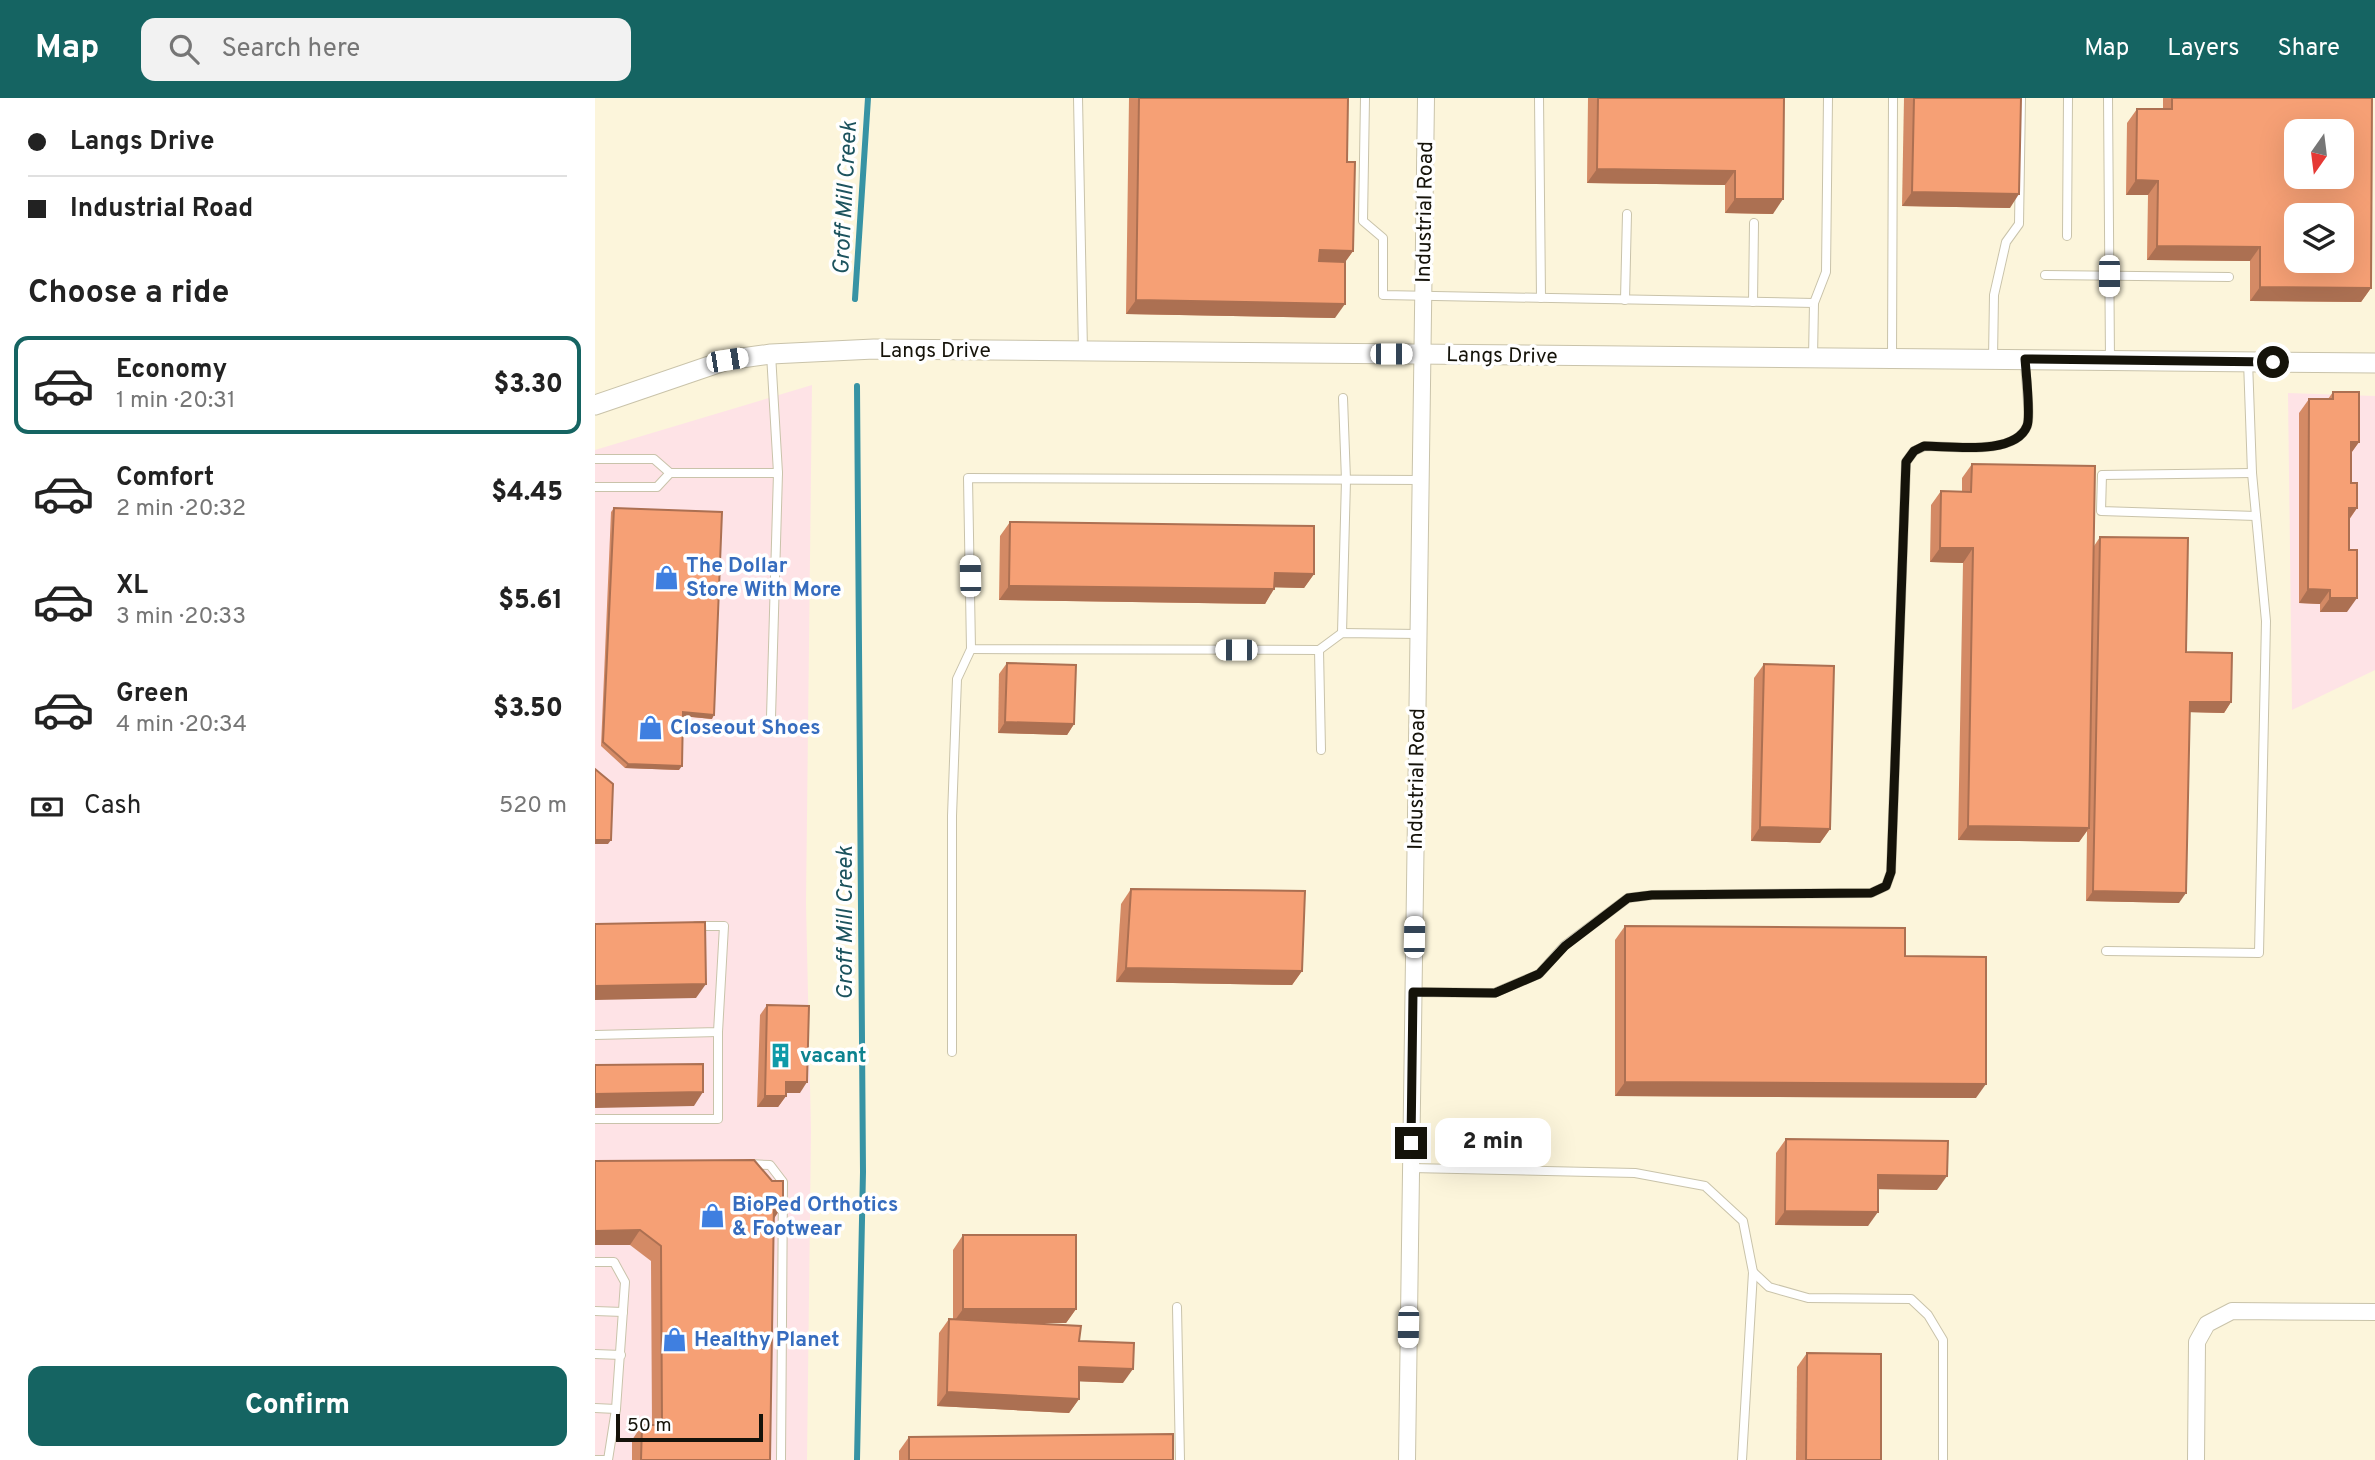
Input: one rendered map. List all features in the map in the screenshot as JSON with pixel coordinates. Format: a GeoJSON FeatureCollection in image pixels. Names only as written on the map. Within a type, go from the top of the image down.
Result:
{"type":"FeatureCollection","features":[{"type":"Feature","properties":{"kind":"street","name":"Industrial Road"},"geometry":{"type":"LineString","coordinates":[[1406,1460],[1426,98]]}},
{"type":"Feature","properties":{"kind":"street","name":"Langs Drive"},"geometry":{"type":"LineString","coordinates":[[595,405],[727,360],[771,354],[874,349],[2375,362]]}},
{"type":"Feature","properties":{"kind":"street"},"geometry":{"type":"LineString","coordinates":[[2196,1460],[2197,1342],[2207,1324],[2232,1311],[2375,1312]]}},
{"type":"Feature","properties":{"kind":"lane"},"geometry":{"type":"LineString","coordinates":[[1078,98],[1083,351]]}},
{"type":"Feature","properties":{"kind":"lane"},"geometry":{"type":"LineString","coordinates":[[1365,98],[1363,221],[1383,238],[1383,295],[1814,303]]}},
{"type":"Feature","properties":{"kind":"lane"},"geometry":{"type":"LineString","coordinates":[[1539,98],[1541,298]]}},
{"type":"Feature","properties":{"kind":"lane"},"geometry":{"type":"LineString","coordinates":[[1814,358],[1814,303],[1826,272],[1828,98]]}},
{"type":"Feature","properties":{"kind":"lane"},"geometry":{"type":"LineString","coordinates":[[1892,358],[1893,98]]}},
{"type":"Feature","properties":{"kind":"lane"},"geometry":{"type":"LineString","coordinates":[[1993,359],[1994,295],[2006,242],[2019,224],[2021,98]]}},
{"type":"Feature","properties":{"kind":"lane"},"geometry":{"type":"LineString","coordinates":[[2067,236],[2068,98]]}},
{"type":"Feature","properties":{"kind":"lane"},"geometry":{"type":"LineString","coordinates":[[2108,98],[2110,360]]}},
{"type":"Feature","properties":{"kind":"lane"},"geometry":{"type":"LineString","coordinates":[[1625,300],[1627,214]]}},
{"type":"Feature","properties":{"kind":"lane"},"geometry":{"type":"LineString","coordinates":[[1753,223],[1753,302]]}},
{"type":"Feature","properties":{"kind":"lane"},"geometry":{"type":"LineString","coordinates":[[2045,275],[2229,277]]}},
{"type":"Feature","properties":{"kind":"lane"},"geometry":{"type":"LineString","coordinates":[[771,354],[778,473],[771,717]]}},
{"type":"Feature","properties":{"kind":"lane"},"geometry":{"type":"LineString","coordinates":[[1413,992],[1495,993],[1539,974],[1565,946],[1628,898],[1652,895],[1871,893],[1886,886],[1891,872],[1906,462],[1914,451],[1924,446],[1997,446],[2017,440],[2028,424],[2025,359]]}},
{"type":"Feature","properties":{"kind":"lane"},"geometry":{"type":"LineString","coordinates":[[2106,951],[2259,953],[2266,621],[2252,474],[2248,361]]}},
{"type":"Feature","properties":{"kind":"lane"},"geometry":{"type":"LineString","coordinates":[[1342,633],[1346,480],[1343,398]]}},
{"type":"Feature","properties":{"kind":"lane"},"geometry":{"type":"LineString","coordinates":[[595,459],[654,459],[670,473],[778,473]]}},
{"type":"Feature","properties":{"kind":"lane"},"geometry":{"type":"LineString","coordinates":[[595,487],[657,487],[670,473]]}},
{"type":"Feature","properties":{"kind":"lane"},"geometry":{"type":"LineString","coordinates":[[2252,474],[2102,475],[2101,511],[2256,516]]}},
{"type":"Feature","properties":{"kind":"lane"},"geometry":{"type":"LineString","coordinates":[[952,1052],[952,816],[957,678],[971,649],[968,478],[1420,480]]}},
{"type":"Feature","properties":{"kind":"lane"},"geometry":{"type":"LineString","coordinates":[[971,649],[1319,650],[1342,633],[1418,634]]}},
{"type":"Feature","properties":{"kind":"lane"},"geometry":{"type":"LineString","coordinates":[[1319,650],[1321,750]]}},
{"type":"Feature","properties":{"kind":"lane"},"geometry":{"type":"LineString","coordinates":[[595,1119],[718,1119],[718,1032],[724,926],[685,926]]}},
{"type":"Feature","properties":{"kind":"lane"},"geometry":{"type":"LineString","coordinates":[[595,1035],[718,1032]]}},
{"type":"Feature","properties":{"kind":"lane"},"geometry":{"type":"LineString","coordinates":[[743,1164],[770,1164],[783,1182],[781,1460]]}},
{"type":"Feature","properties":{"kind":"lane"},"geometry":{"type":"LineString","coordinates":[[1411,1168],[1635,1173],[1705,1186],[1743,1221],[1753,1272],[1742,1460]]}},
{"type":"Feature","properties":{"kind":"lane"},"geometry":{"type":"LineString","coordinates":[[595,1262],[614,1262],[625,1282],[616,1409],[608,1460],[595,1460]]}},
{"type":"Feature","properties":{"kind":"lane"},"geometry":{"type":"LineString","coordinates":[[1753,1272],[1769,1287],[1808,1298],[1911,1299],[1928,1315],[1943,1340],[1943,1460]]}},
{"type":"Feature","properties":{"kind":"lane"},"geometry":{"type":"LineString","coordinates":[[1177,1307],[1180,1460]]}},
{"type":"Feature","properties":{"kind":"lane"},"geometry":{"type":"LineString","coordinates":[[595,1311],[623,1312]]}},
{"type":"Feature","properties":{"kind":"lane"},"geometry":{"type":"LineString","coordinates":[[595,1354],[621,1355]]}},
{"type":"Feature","properties":{"kind":"lane"},"geometry":{"type":"LineString","coordinates":[[595,1409],[616,1409]]}},
{"type":"Feature","properties":{"kind":"shaded area"},"geometry":{"type":"Polygon","coordinates":[[[812,385],[806,903],[811,1131],[807,1460],[595,1460],[595,450],[812,385]]]}},
{"type":"Feature","properties":{"kind":"shaded area"},"geometry":{"type":"Polygon","coordinates":[[[2288,393],[2375,396],[2375,670],[2292,710],[2288,393]]]}},
{"type":"Feature","properties":{"kind":"building"},"geometry":{"type":"Polygon","coordinates":[[[1139,98],[1348,98],[1347,162],[1355,162],[1353,251],[1320,250],[1319,261],[1345,262],[1345,304],[1136,300],[1139,98]]]}},
{"type":"Feature","properties":{"kind":"building"},"geometry":{"type":"Polygon","coordinates":[[[1598,98],[1784,98],[1783,199],[1735,199],[1735,171],[1597,169],[1598,98]]]}},
{"type":"Feature","properties":{"kind":"building"},"geometry":{"type":"Polygon","coordinates":[[[1914,98],[2021,98],[2019,194],[1912,192],[1914,98]]]}},
{"type":"Feature","properties":{"kind":"building"},"geometry":{"type":"Polygon","coordinates":[[[2172,98],[2372,98],[2371,288],[2260,287],[2260,247],[2157,246],[2158,181],[2136,180],[2137,109],[2172,109],[2172,98]]]}},
{"type":"Feature","properties":{"kind":"building"},"geometry":{"type":"Polygon","coordinates":[[[2333,392],[2359,392],[2359,442],[2351,442],[2351,483],[2357,483],[2357,508],[2349,508],[2349,550],[2357,550],[2357,598],[2330,598],[2330,590],[2308,589],[2309,399],[2333,399],[2333,392]]]}},
{"type":"Feature","properties":{"kind":"building"},"geometry":{"type":"Polygon","coordinates":[[[1972,464],[2095,466],[2089,828],[1968,826],[1973,548],[1940,548],[1941,491],[1971,492],[1972,464]]]}},
{"type":"Feature","properties":{"kind":"building"},"geometry":{"type":"Polygon","coordinates":[[[614,508],[722,512],[714,715],[683,712],[682,766],[628,764],[603,742],[614,508]]]}},
{"type":"Feature","properties":{"kind":"building"},"geometry":{"type":"Polygon","coordinates":[[[1010,522],[1314,526],[1314,574],[1275,573],[1274,589],[1009,586],[1010,522]]]}},
{"type":"Feature","properties":{"kind":"building"},"geometry":{"type":"Polygon","coordinates":[[[2100,537],[2188,538],[2186,652],[2232,653],[2231,702],[2190,702],[2186,893],[2093,891],[2100,537]]]}},
{"type":"Feature","properties":{"kind":"building"},"geometry":{"type":"Polygon","coordinates":[[[1007,663],[1076,665],[1074,724],[1005,722],[1007,663]]]}},
{"type":"Feature","properties":{"kind":"building"},"geometry":{"type":"Polygon","coordinates":[[[1764,664],[1834,666],[1830,829],[1760,827],[1764,664]]]}},
{"type":"Feature","properties":{"kind":"building"},"geometry":{"type":"Polygon","coordinates":[[[595,769],[613,784],[611,840],[595,840],[595,769]]]}},
{"type":"Feature","properties":{"kind":"building"},"geometry":{"type":"Polygon","coordinates":[[[1131,889],[1305,891],[1302,971],[1126,968],[1131,889]]]}},
{"type":"Feature","properties":{"kind":"building"},"geometry":{"type":"Polygon","coordinates":[[[705,922],[706,984],[595,986],[595,924],[705,922]]]}},
{"type":"Feature","properties":{"kind":"building"},"geometry":{"type":"Polygon","coordinates":[[[1625,926],[1905,928],[1905,956],[1986,957],[1986,1084],[1625,1082],[1625,926]]]}},
{"type":"Feature","properties":{"kind":"building","name":"vacant"},"geometry":{"type":"Polygon","coordinates":[[[767,1005],[809,1006],[807,1082],[786,1082],[786,1096],[765,1096],[767,1005]]]}},
{"type":"Feature","properties":{"kind":"building"},"geometry":{"type":"Polygon","coordinates":[[[703,1064],[703,1092],[595,1094],[595,1065],[703,1064]]]}},
{"type":"Feature","properties":{"kind":"building"},"geometry":{"type":"Polygon","coordinates":[[[1786,1139],[1948,1141],[1947,1176],[1878,1175],[1878,1212],[1785,1211],[1786,1139]]]}},
{"type":"Feature","properties":{"kind":"building"},"geometry":{"type":"Polygon","coordinates":[[[754,1160],[772,1181],[783,1181],[783,1205],[774,1205],[770,1460],[641,1460],[642,1425],[662,1425],[661,1246],[640,1230],[595,1231],[595,1161],[754,1160]]]}},
{"type":"Feature","properties":{"kind":"building"},"geometry":{"type":"Polygon","coordinates":[[[963,1235],[1076,1235],[1076,1309],[963,1309],[963,1235]]]}},
{"type":"Feature","properties":{"kind":"building"},"geometry":{"type":"Polygon","coordinates":[[[949,1319],[1081,1326],[1079,1341],[1134,1343],[1133,1369],[1079,1367],[1079,1399],[947,1392],[949,1319]]]}},
{"type":"Feature","properties":{"kind":"building"},"geometry":{"type":"Polygon","coordinates":[[[1807,1353],[1881,1354],[1881,1460],[1806,1460],[1807,1353]]]}},
{"type":"Feature","properties":{"kind":"building"},"geometry":{"type":"Polygon","coordinates":[[[1173,1434],[1173,1460],[909,1460],[909,1437],[1173,1434]]]}},
{"type":"Feature","properties":{"kind":"waterway","name":"Groff Mill Creek"},"geometry":{"type":"LineString","coordinates":[[855,299],[868,98]]}},
{"type":"Feature","properties":{"kind":"waterway","name":"Groff Mill Creek"},"geometry":{"type":"LineString","coordinates":[[857,386],[863,1172],[857,1460]]}},
{"type":"Feature","properties":{"kind":"place","name":"The Dollar Store With More"},"geometry":{"type":"Point","coordinates":[666,577]}},
{"type":"Feature","properties":{"kind":"place","name":"Closeout Shoes"},"geometry":{"type":"Point","coordinates":[650,727]}},
{"type":"Feature","properties":{"kind":"place","name":"vacant"},"geometry":{"type":"Point","coordinates":[780,1055]}},
{"type":"Feature","properties":{"kind":"place","name":"BioPed Orthotics & Footwear"},"geometry":{"type":"Point","coordinates":[712,1216]}},
{"type":"Feature","properties":{"kind":"place","name":"Healthy Planet"},"geometry":{"type":"Point","coordinates":[674,1339]}},
{"type":"Feature","properties":{"kind":"route"},"geometry":{"type":"LineString","coordinates":[[1411,1143],[1413,992],[1495,993],[1539,974],[1565,946],[1628,898],[1652,895],[1871,893],[1886,886],[1891,872],[1906,462],[1914,451],[1924,446],[1997,446],[2017,440],[2028,424],[2025,359],[2273,362]]}}]}
